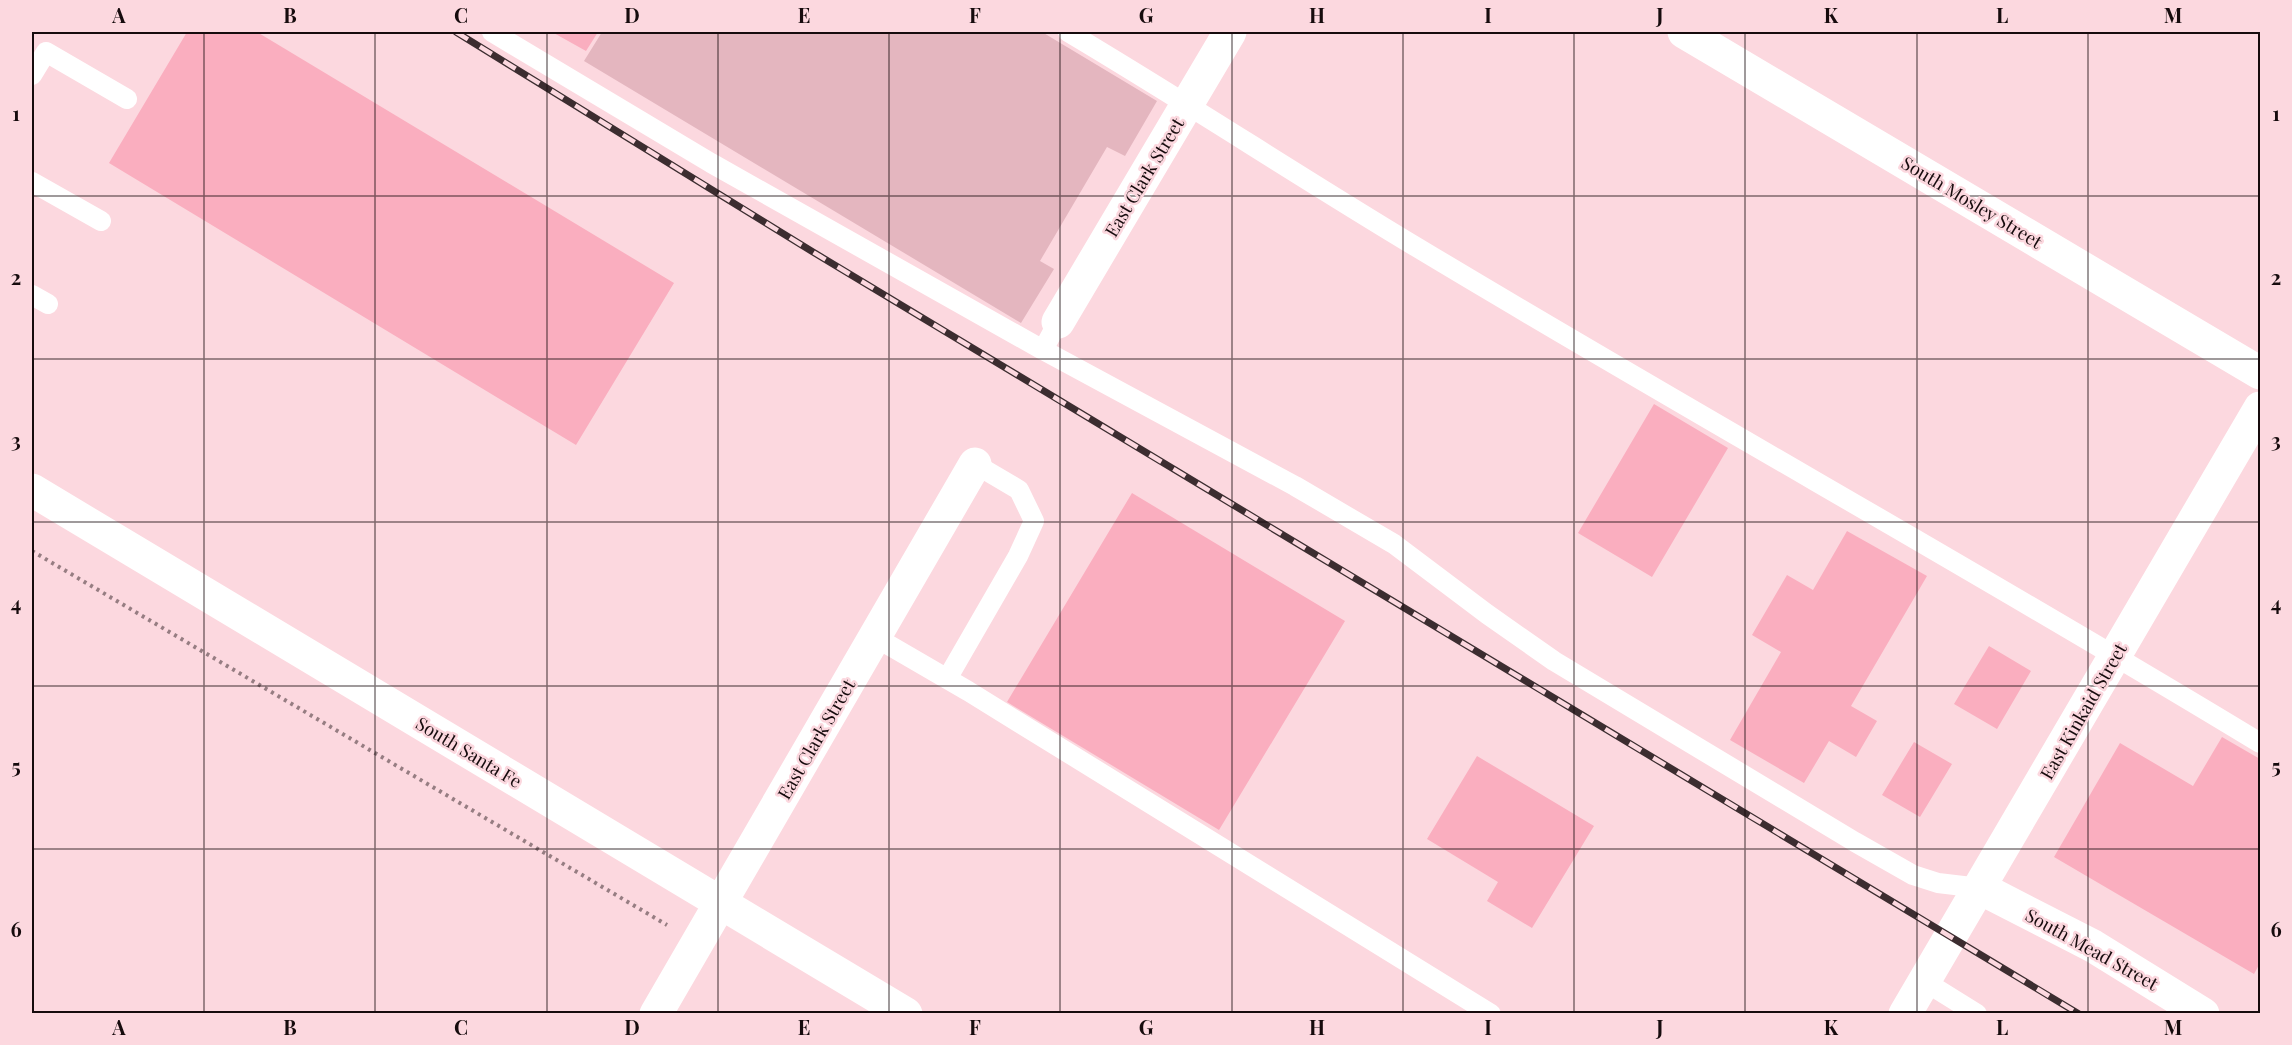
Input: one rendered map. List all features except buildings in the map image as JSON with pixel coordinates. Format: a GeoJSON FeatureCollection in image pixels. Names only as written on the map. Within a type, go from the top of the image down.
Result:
{"type":"FeatureCollection","features":[{"type":"Feature","properties":{"kind":"street","name":"East Clark Street"},"geometry":{"type":"LineString","coordinates":[[1058,322],[1230,32]]}},
{"type":"Feature","properties":{"kind":"street","name":"South Mosley Street"},"geometry":{"type":"LineString","coordinates":[[1684,32],[2260,373]]}},
{"type":"Feature","properties":{"kind":"street","name":"East Kinkaid Street"},"geometry":{"type":"LineString","coordinates":[[1905,1014],[2260,408]]}},
{"type":"Feature","properties":{"kind":"street","name":"East Clark Street"},"geometry":{"type":"LineString","coordinates":[[656,1014],[975,464]]}},
{"type":"Feature","properties":{"kind":"street","name":"South Santa Fe"},"geometry":{"type":"LineString","coordinates":[[32,490],[906,1014]]}},
{"type":"Feature","properties":{"kind":"street","name":"South Mead Street"},"geometry":{"type":"LineString","coordinates":[[1980,888],[2093,946],[2203,1014]]}},
{"type":"Feature","properties":{"kind":"lane"},"geometry":{"type":"LineString","coordinates":[[492,32],[711,163],[1043,350],[1295,486],[1394,544],[1554,661],[1854,842],[1913,875],[1938,883],[1980,888]]}},
{"type":"Feature","properties":{"kind":"lane"},"geometry":{"type":"LineString","coordinates":[[1068,32],[1415,246],[2116,655],[2260,743]]}},
{"type":"Feature","properties":{"kind":"lane"},"geometry":{"type":"LineString","coordinates":[[32,75],[46,51],[127,99]]}},
{"type":"Feature","properties":{"kind":"lane"},"geometry":{"type":"LineString","coordinates":[[32,182],[101,221]]}},
{"type":"Feature","properties":{"kind":"lane"},"geometry":{"type":"LineString","coordinates":[[1043,350],[1058,322]]}},
{"type":"Feature","properties":{"kind":"lane"},"geometry":{"type":"LineString","coordinates":[[947,679],[1018,556],[1034,521],[1019,490],[975,464]]}},
{"type":"Feature","properties":{"kind":"lane"},"geometry":{"type":"LineString","coordinates":[[875,637],[1491,1014]]}},
{"type":"Feature","properties":{"kind":"lane"},"geometry":{"type":"LineString","coordinates":[[1924,981],[1977,1014]]}},
{"type":"Feature","properties":{"kind":"path"},"geometry":{"type":"LineString","coordinates":[[32,551],[672,928]]}},
{"type":"Feature","properties":{"kind":"shaded area"},"geometry":{"type":"Polygon","coordinates":[[[602,32],[1042,32],[1157,101],[1125,156],[1107,147],[1040,261],[1054,269],[1021,323],[584,61],[602,32]]]}},
{"type":"Feature","properties":{"kind":"railway"},"geometry":{"type":"LineString","coordinates":[[456,32],[813,252],[2079,1014]]}}]}
